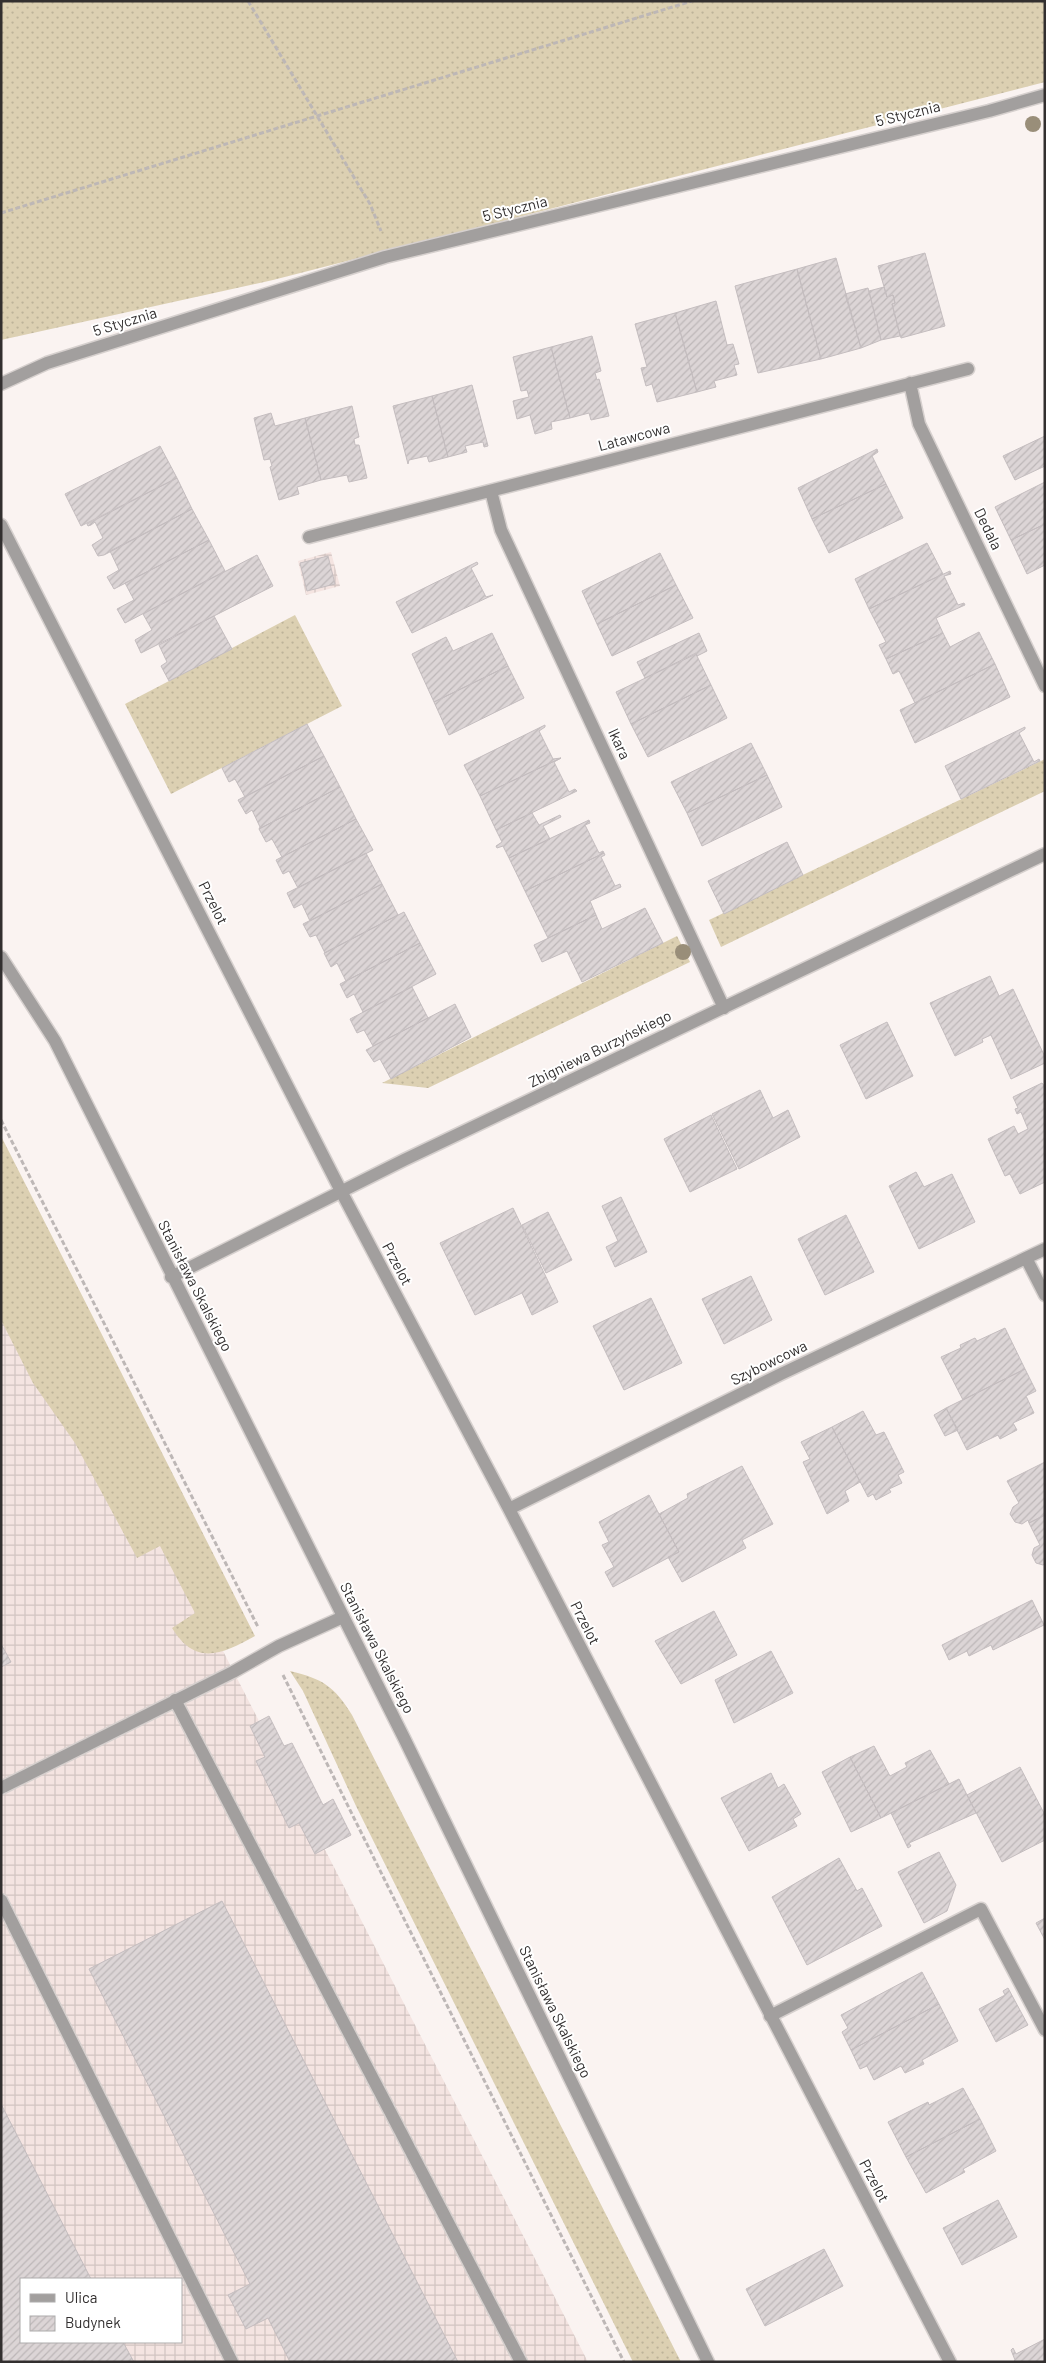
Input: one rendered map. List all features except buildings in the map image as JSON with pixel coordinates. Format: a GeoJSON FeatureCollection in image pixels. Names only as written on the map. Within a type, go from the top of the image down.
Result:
{"type":"FeatureCollection","features":[{"type":"Feature","properties":{"kind":"street","name":"5 Stycznia"},"geometry":{"type":"LineString","coordinates":[[1,384],[47,363],[390,256],[969,116],[1045,95]]}},
{"type":"Feature","properties":{"kind":"street","name":"Latawcowa"},"geometry":{"type":"LineString","coordinates":[[309,537],[968,369]]}},
{"type":"Feature","properties":{"kind":"street","name":"Dedala"},"geometry":{"type":"LineString","coordinates":[[910,383],[920,424],[1045,686]]}},
{"type":"Feature","properties":{"kind":"street","name":"Ikara"},"geometry":{"type":"LineString","coordinates":[[491,491],[501,530],[724,1008]]}},
{"type":"Feature","properties":{"kind":"street","name":"Przelot"},"geometry":{"type":"LineString","coordinates":[[1,525],[342,1192],[509,1510],[950,2362]]}},
{"type":"Feature","properties":{"kind":"street","name":"Zbigniewa Burzyńskiego"},"geometry":{"type":"LineString","coordinates":[[171,1277],[342,1192],[1045,854]]}},
{"type":"Feature","properties":{"kind":"street","name":"Stanisława Skalskiego"},"geometry":{"type":"LineString","coordinates":[[1,957],[55,1042],[171,1277],[343,1617],[708,2362]]}},
{"type":"Feature","properties":{"kind":"street","name":"Szybowcowa"},"geometry":{"type":"LineString","coordinates":[[509,1510],[781,1374],[1045,1249]]}},
{"type":"Feature","properties":{"kind":"street"},"geometry":{"type":"LineString","coordinates":[[1026,1258],[1045,1295]]}},
{"type":"Feature","properties":{"kind":"street"},"geometry":{"type":"LineString","coordinates":[[1,1788],[233,1672],[270,1651],[343,1617]]}},
{"type":"Feature","properties":{"kind":"street"},"geometry":{"type":"LineString","coordinates":[[175,1700],[522,2362]]}},
{"type":"Feature","properties":{"kind":"street"},"geometry":{"type":"LineString","coordinates":[[1,1900],[232,2362]]}},
{"type":"Feature","properties":{"kind":"street"},"geometry":{"type":"LineString","coordinates":[[770,2016],[981,1909],[1045,2030]]}},
{"type":"Feature","properties":{"kind":"path"},"geometry":{"type":"LineString","coordinates":[[248,1],[370,204],[390,256]]}},
{"type":"Feature","properties":{"kind":"path"},"geometry":{"type":"LineString","coordinates":[[1,213],[692,1]]}},
{"type":"Feature","properties":{"kind":"path"},"geometry":{"type":"LineString","coordinates":[[1,1120],[270,1651],[624,2362]]}},
{"type":"Feature","properties":{"kind":"shaded area"},"geometry":{"type":"Polygon","coordinates":[[[1,1],[1045,1],[1045,82],[273,280],[1,340],[1,1]]]}},
{"type":"Feature","properties":{"kind":"shaded area"},"geometry":{"type":"Polygon","coordinates":[[[331,552],[340,586],[306,595],[298,561],[331,552]]]}},
{"type":"Feature","properties":{"kind":"shaded area"},"geometry":{"type":"Polygon","coordinates":[[[295,615],[342,706],[171,794],[125,704],[295,615]]]}},
{"type":"Feature","properties":{"kind":"shaded area"},"geometry":{"type":"Polygon","coordinates":[[[1045,759],[1045,791],[721,947],[709,920],[1045,759]]]}},
{"type":"Feature","properties":{"kind":"shaded area"},"geometry":{"type":"Polygon","coordinates":[[[677,936],[690,962],[428,1088],[382,1083],[677,936]]]}},
{"type":"Feature","properties":{"kind":"shaded area"},"geometry":{"type":"Polygon","coordinates":[[[1,1136],[255,1636],[231,1648],[221,1652],[200,1652],[190,1648],[172,1628],[195,1613],[160,1546],[137,1558],[75,1443],[33,1383],[1,1320],[1,1136]]]}},
{"type":"Feature","properties":{"kind":"shaded area"},"geometry":{"type":"Polygon","coordinates":[[[1,1220],[222,1649],[588,2362],[1,2362],[1,1220]]]}},
{"type":"Feature","properties":{"kind":"shaded area"},"geometry":{"type":"Polygon","coordinates":[[[290,1671],[311,1677],[327,1685],[346,1705],[352,1715],[681,2362],[633,2362],[356,1806],[303,1691],[290,1671]]]}}]}
